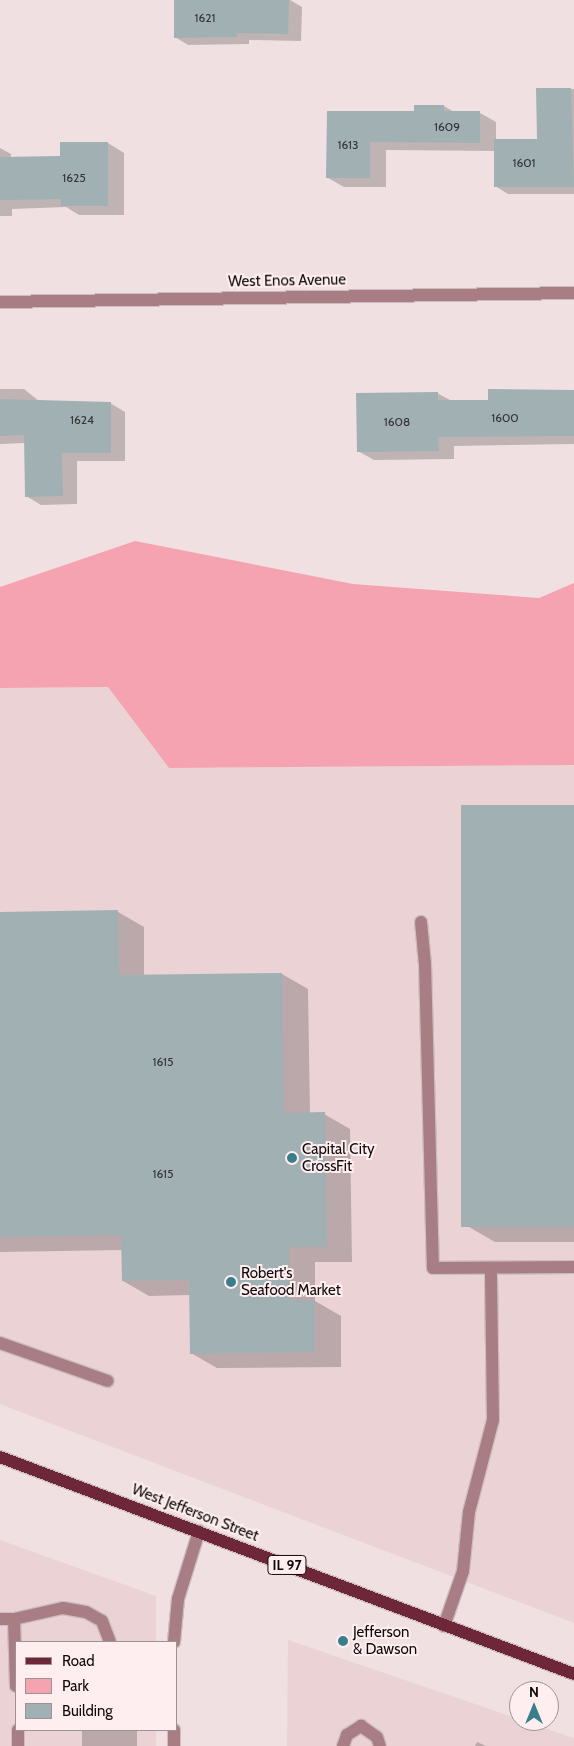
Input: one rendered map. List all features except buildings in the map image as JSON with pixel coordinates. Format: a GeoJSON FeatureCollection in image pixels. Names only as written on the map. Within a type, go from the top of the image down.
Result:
{"type":"FeatureCollection","features":[{"type":"Feature","properties":{"kind":"main road","name":"West Jefferson Street"},"geometry":{"type":"LineString","coordinates":[[0,1457],[574,1674]]}},
{"type":"Feature","properties":{"kind":"street","name":"West Enos Avenue"},"geometry":{"type":"LineString","coordinates":[[0,302],[574,293]]}},
{"type":"Feature","properties":{"kind":"street"},"geometry":{"type":"LineString","coordinates":[[421,922],[425,964],[433,1268],[574,1268]]}},
{"type":"Feature","properties":{"kind":"street"},"geometry":{"type":"LineString","coordinates":[[444,1626],[463,1571],[469,1512],[493,1420],[492,1268]]}},
{"type":"Feature","properties":{"kind":"street"},"geometry":{"type":"LineString","coordinates":[[0,1343],[108,1381]]}},
{"type":"Feature","properties":{"kind":"street"},"geometry":{"type":"LineString","coordinates":[[174,1641],[178,1599],[198,1531]]}},
{"type":"Feature","properties":{"kind":"street"},"geometry":{"type":"LineString","coordinates":[[0,1619],[14,1620],[63,1608],[86,1612],[102,1621],[110,1641]]}},
{"type":"Feature","properties":{"kind":"street"},"geometry":{"type":"LineString","coordinates":[[14,1620],[15,1653]]}},
{"type":"Feature","properties":{"kind":"street"},"geometry":{"type":"LineString","coordinates":[[343,1746],[347,1735],[361,1726],[377,1737],[380,1746]]}},
{"type":"Feature","properties":{"kind":"street"},"geometry":{"type":"LineString","coordinates":[[18,1731],[18,1746]]}},
{"type":"Feature","properties":{"kind":"street"},"geometry":{"type":"LineString","coordinates":[[174,1731],[174,1746]]}},
{"type":"Feature","properties":{"kind":"shaded area"},"geometry":{"type":"Polygon","coordinates":[[[108,687],[169,768],[574,765],[574,1623],[0,1404],[0,688],[108,687]]]}},
{"type":"Feature","properties":{"kind":"shaded area"},"geometry":{"type":"Polygon","coordinates":[[[0,1540],[156,1596],[156,1641],[15,1641],[15,1731],[156,1731],[156,1746],[0,1746],[0,1540]]]}},
{"type":"Feature","properties":{"kind":"shaded area"},"geometry":{"type":"Polygon","coordinates":[[[288,1640],[509,1716],[509,1731],[554,1731],[574,1738],[574,1746],[287,1746],[288,1640]]]}},
{"type":"Feature","properties":{"kind":"green space"},"geometry":{"type":"Polygon","coordinates":[[[135,541],[353,584],[539,598],[574,583],[574,765],[169,768],[108,687],[0,688],[0,587],[135,541]]]}},
{"type":"Feature","properties":{"kind":"place","name":"Capital City CrossFit"},"geometry":{"type":"Point","coordinates":[292,1158]}},
{"type":"Feature","properties":{"kind":"place","name":"Robert's Seafood Market"},"geometry":{"type":"Point","coordinates":[231,1282]}},
{"type":"Feature","properties":{"kind":"place","name":"Jefferson & Dawson"},"geometry":{"type":"Point","coordinates":[343,1641]}}]}
